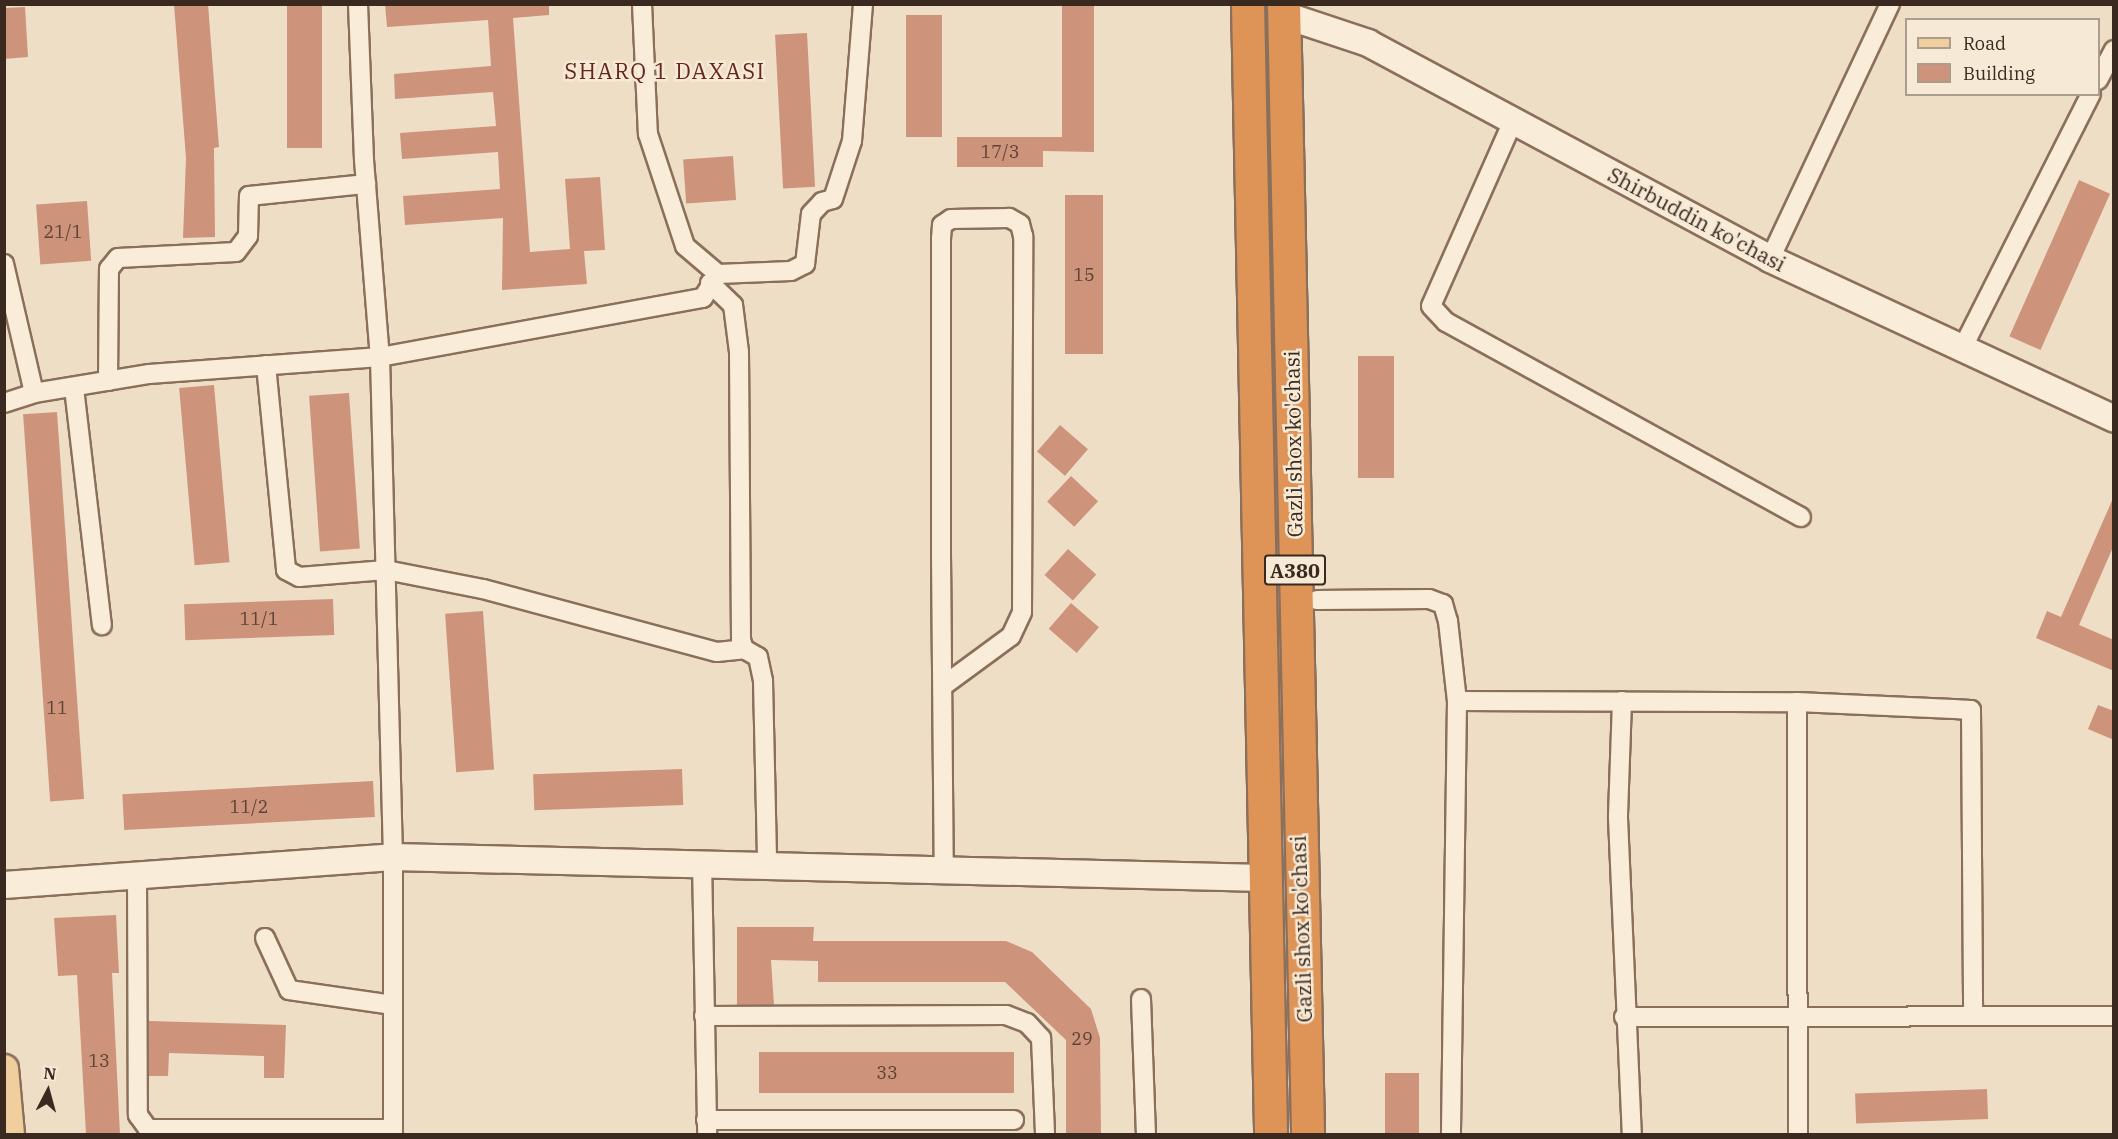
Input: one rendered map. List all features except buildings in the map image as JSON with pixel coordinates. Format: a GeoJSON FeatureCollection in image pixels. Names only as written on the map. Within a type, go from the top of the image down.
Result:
{"type":"FeatureCollection","features":[{"type":"Feature","properties":{"kind":"highway","name":"Gazli shox ko'chasi"},"geometry":{"type":"LineString","coordinates":[[1248,4],[1271,1134]]}},
{"type":"Feature","properties":{"kind":"highway","name":"Gazli shox ko'chasi"},"geometry":{"type":"LineString","coordinates":[[1284,10],[1308,1134]]}},
{"type":"Feature","properties":{"kind":"main road"},"geometry":{"type":"LineString","coordinates":[[4,1068],[10,1134]]}},
{"type":"Feature","properties":{"kind":"street"},"geometry":{"type":"LineString","coordinates":[[137,875],[138,1115],[150,1132],[393,1132],[393,857],[380,357],[366,184],[358,4]]}},
{"type":"Feature","properties":{"kind":"street"},"geometry":{"type":"LineString","coordinates":[[642,4],[648,134],[685,246],[714,278],[733,305],[739,352],[744,649]]}},
{"type":"Feature","properties":{"kind":"street"},"geometry":{"type":"LineString","coordinates":[[714,278],[791,271],[805,264],[811,214],[822,202],[833,199],[852,141],[863,4]]}},
{"type":"Feature","properties":{"kind":"street"},"geometry":{"type":"LineString","coordinates":[[1770,259],[1890,4]]}},
{"type":"Feature","properties":{"kind":"street","name":"Shirbuddin ko'chasi"},"geometry":{"type":"LineString","coordinates":[[1284,10],[1368,43],[1770,259],[1961,351],[2114,419]]}},
{"type":"Feature","properties":{"kind":"street"},"geometry":{"type":"LineString","coordinates":[[2100,76],[2114,50]]}},
{"type":"Feature","properties":{"kind":"street"},"geometry":{"type":"LineString","coordinates":[[1961,351],[2090,96]]}},
{"type":"Feature","properties":{"kind":"street"},"geometry":{"type":"LineString","coordinates":[[1513,121],[1431,306],[1446,322],[1801,517]]}},
{"type":"Feature","properties":{"kind":"street"},"geometry":{"type":"LineString","coordinates":[[108,381],[109,268],[118,258],[236,252],[248,236],[249,196],[366,184]]}},
{"type":"Feature","properties":{"kind":"street"},"geometry":{"type":"LineString","coordinates":[[942,686],[1011,636],[1022,612],[1023,236],[1020,224],[1010,218],[951,219],[942,225],[942,686],[944,869]]}},
{"type":"Feature","properties":{"kind":"street"},"geometry":{"type":"LineString","coordinates":[[4,264],[34,393]]}},
{"type":"Feature","properties":{"kind":"street"},"geometry":{"type":"LineString","coordinates":[[4,403],[34,393],[108,381],[266,365],[380,357],[703,298],[714,278]]}},
{"type":"Feature","properties":{"kind":"street"},"geometry":{"type":"LineString","coordinates":[[266,365],[286,570],[299,577],[386,570],[483,589],[717,652],[744,649],[758,657],[763,681],[767,864]]}},
{"type":"Feature","properties":{"kind":"street"},"geometry":{"type":"LineString","coordinates":[[74,388],[102,625]]}},
{"type":"Feature","properties":{"kind":"street"},"geometry":{"type":"LineString","coordinates":[[1317,600],[1429,598],[1443,604],[1457,701],[1451,1134]]}},
{"type":"Feature","properties":{"kind":"street"},"geometry":{"type":"LineString","coordinates":[[1457,701],[1797,702],[1971,710],[1973,1013]]}},
{"type":"Feature","properties":{"kind":"street"},"geometry":{"type":"LineString","coordinates":[[1622,701],[1618,818],[1624,1017],[1632,1134]]}},
{"type":"Feature","properties":{"kind":"street"},"geometry":{"type":"LineString","coordinates":[[1797,702],[1798,1134]]}},
{"type":"Feature","properties":{"kind":"street"},"geometry":{"type":"LineString","coordinates":[[4,885],[393,857],[702,862],[1264,878]]}},
{"type":"Feature","properties":{"kind":"street"},"geometry":{"type":"LineString","coordinates":[[702,862],[706,1127],[1014,1120]]}},
{"type":"Feature","properties":{"kind":"street"},"geometry":{"type":"LineString","coordinates":[[265,938],[289,990],[393,1005]]}},
{"type":"Feature","properties":{"kind":"street"},"geometry":{"type":"LineString","coordinates":[[1140,999],[1146,1134]]}},
{"type":"Feature","properties":{"kind":"street"},"geometry":{"type":"LineString","coordinates":[[1624,1017],[1796,1017],[1973,1013],[2114,1016]]}},
{"type":"Feature","properties":{"kind":"street"},"geometry":{"type":"LineString","coordinates":[[704,1016],[1006,1015],[1027,1023],[1041,1038],[1045,1134]]}},
{"type":"Feature","properties":{"kind":"district","name":"SHARQ 1 DAXASI"},"geometry":{"type":"Point","coordinates":[665,71]}}]}
